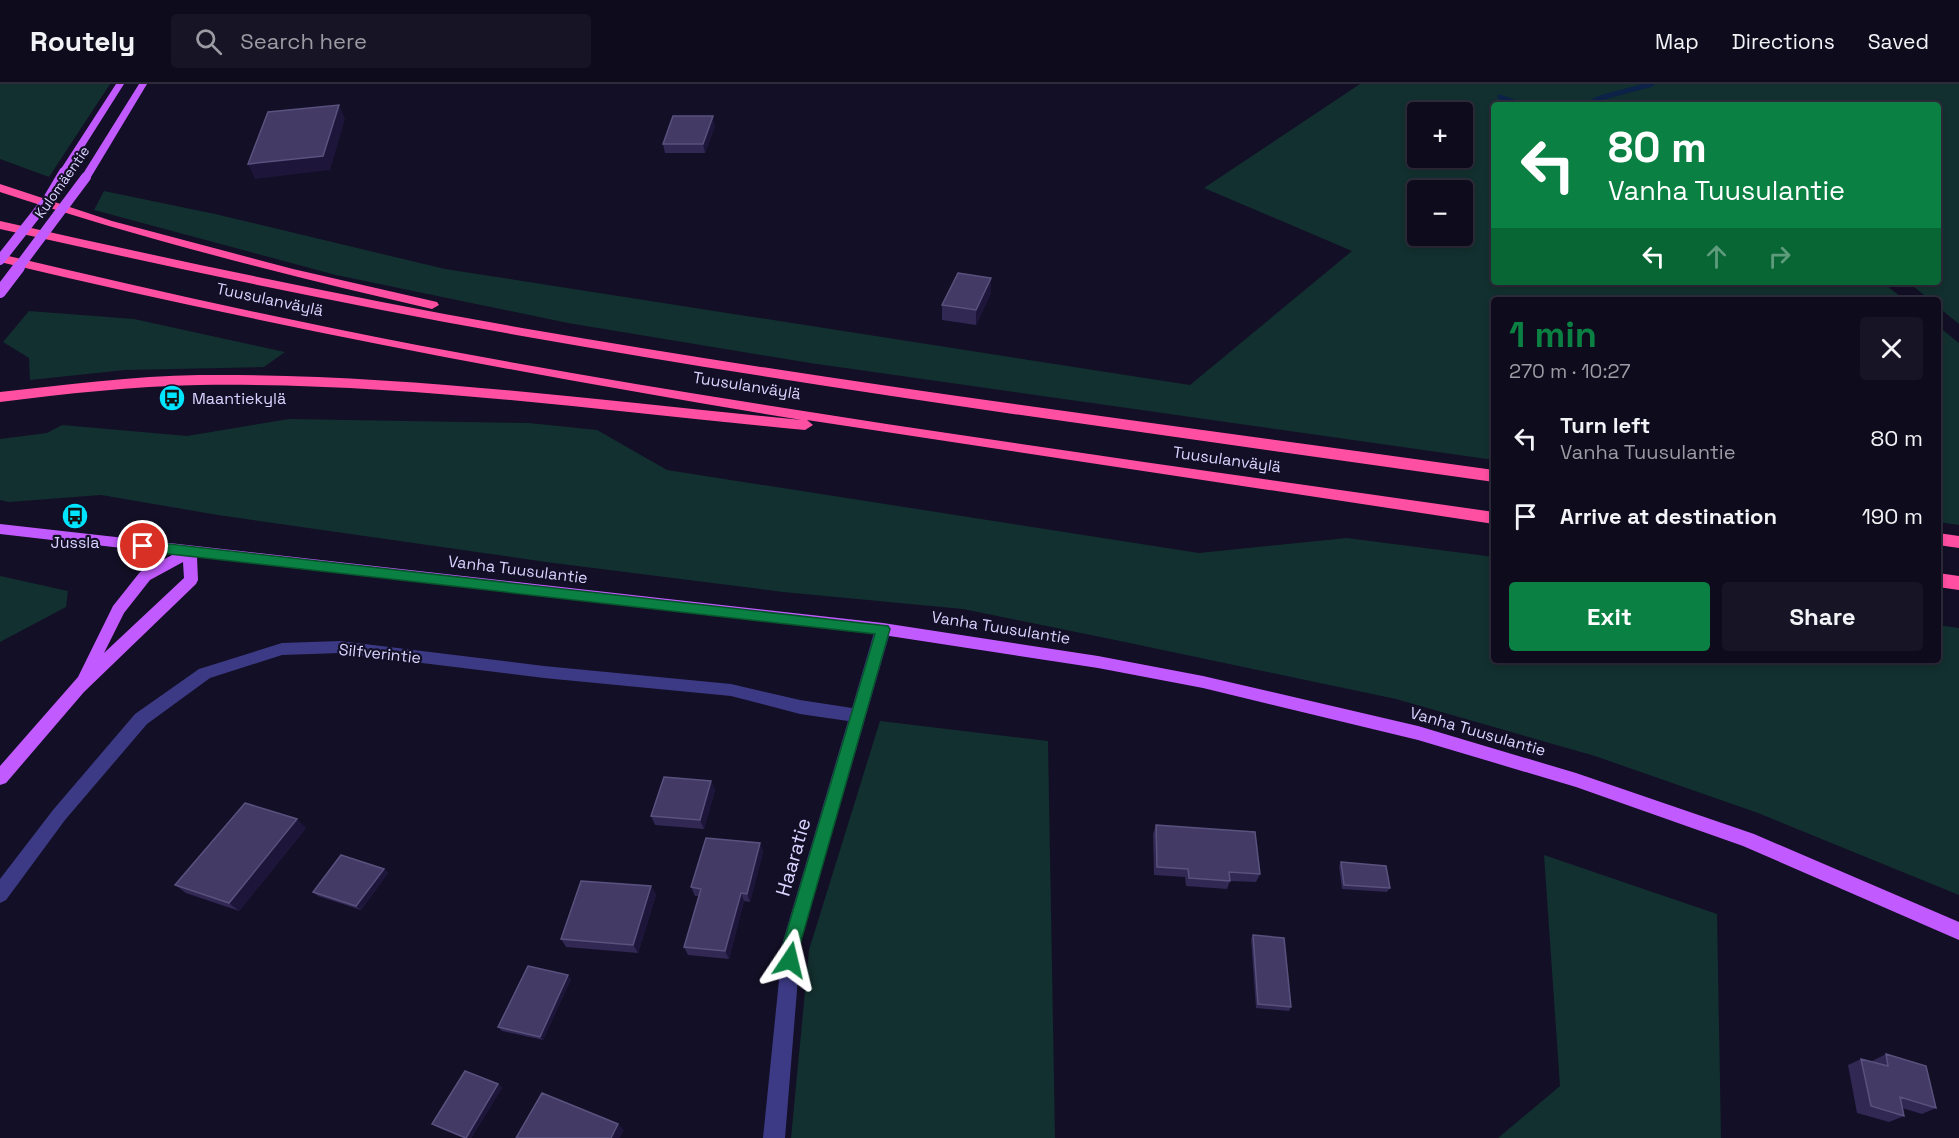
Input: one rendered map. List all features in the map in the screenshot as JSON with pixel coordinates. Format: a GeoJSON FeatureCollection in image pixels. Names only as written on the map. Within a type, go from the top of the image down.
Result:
{"type":"FeatureCollection","features":[{"type":"Feature","properties":{"kind":"highway"},"geometry":{"type":"LineString","coordinates":[[0,188],[108,224],[291,272],[408,298],[523,332]]}},
{"type":"Feature","properties":{"kind":"highway","name":"Tuusulanväylä"},"geometry":{"type":"LineString","coordinates":[[0,225],[276,286],[523,332],[821,381],[1491,476]]}},
{"type":"Feature","properties":{"kind":"highway","name":"Tuusulanväylä"},"geometry":{"type":"LineString","coordinates":[[0,259],[261,317],[474,359],[971,440],[1491,518]]}},
{"type":"Feature","properties":{"kind":"highway"},"geometry":{"type":"LineString","coordinates":[[0,397],[115,384],[225,380],[349,383],[502,394],[971,440]]}},
{"type":"Feature","properties":{"kind":"highway"},"geometry":{"type":"LineString","coordinates":[[1941,539],[1959,542]]}},
{"type":"Feature","properties":{"kind":"highway"},"geometry":{"type":"LineString","coordinates":[[1941,580],[1959,583]]}},
{"type":"Feature","properties":{"kind":"main road","name":"Kulomäentie"},"geometry":{"type":"LineString","coordinates":[[0,259],[48,199],[120,84]]}},
{"type":"Feature","properties":{"kind":"main road","name":"Kulomäentie"},"geometry":{"type":"LineString","coordinates":[[0,292],[86,177],[143,84]]}},
{"type":"Feature","properties":{"kind":"main road","name":"Vanha Tuusulantie"},"geometry":{"type":"LineString","coordinates":[[0,529],[883,629],[1098,662],[1203,682],[1418,734],[1576,780],[1748,840],[1959,931]]}},
{"type":"Feature","properties":{"kind":"main road"},"geometry":{"type":"LineString","coordinates":[[0,778],[78,687],[191,580],[190,552],[145,576],[118,610],[78,687]]}},
{"type":"Feature","properties":{"kind":"street","name":"Haaratie"},"geometry":{"type":"LineString","coordinates":[[774,1138],[792,941],[883,629]]}},
{"type":"Feature","properties":{"kind":"street","name":"Silfverintie"},"geometry":{"type":"LineString","coordinates":[[0,894],[59,815],[141,719],[205,673],[282,649],[340,647],[544,672],[731,690],[800,707],[858,716]]}},
{"type":"Feature","properties":{"kind":"green space"},"geometry":{"type":"Polygon","coordinates":[[[0,84],[110,84],[49,177],[0,159],[0,84]]]}},
{"type":"Feature","properties":{"kind":"green space"},"geometry":{"type":"Polygon","coordinates":[[[1360,84],[1959,84],[1959,324],[1941,309],[1941,297],[1926,297],[1912,285],[1941,285],[1941,102],[1491,102],[1491,285],[1886,285],[1901,297],[1491,297],[1491,460],[810,363],[568,323],[336,275],[94,210],[104,191],[215,214],[445,269],[1190,385],[1352,251],[1204,188],[1360,84]]]}},
{"type":"Feature","properties":{"kind":"green space"},"geometry":{"type":"Polygon","coordinates":[[[29,311],[134,319],[285,352],[264,367],[125,370],[30,380],[29,358],[3,342],[29,311]]]}},
{"type":"Feature","properties":{"kind":"green space"},"geometry":{"type":"Polygon","coordinates":[[[1941,328],[1959,343],[1959,525],[1941,522],[1941,328]]]}},
{"type":"Feature","properties":{"kind":"green space"},"geometry":{"type":"Polygon","coordinates":[[[289,419],[529,423],[597,430],[667,470],[1199,553],[1347,538],[1491,557],[1491,663],[1941,663],[1941,625],[1959,628],[1959,895],[1758,813],[1595,756],[1396,699],[963,609],[783,592],[546,562],[218,515],[101,495],[9,502],[0,500],[0,439],[47,433],[62,425],[187,436],[289,419]]]}},
{"type":"Feature","properties":{"kind":"green space"},"geometry":{"type":"Polygon","coordinates":[[[0,576],[68,591],[66,607],[0,642],[0,576]]]}},
{"type":"Feature","properties":{"kind":"green space"},"geometry":{"type":"Polygon","coordinates":[[[880,721],[1048,741],[1055,1138],[791,1138],[809,950],[880,721]]]}},
{"type":"Feature","properties":{"kind":"green space"},"geometry":{"type":"Polygon","coordinates":[[[1544,855],[1717,914],[1721,1138],[1498,1138],[1560,1086],[1544,855]]]}},
{"type":"Feature","properties":{"kind":"building"},"geometry":{"type":"Polygon","coordinates":[[[339,105],[323,156],[248,164],[268,112],[339,105]]]}},
{"type":"Feature","properties":{"kind":"building"},"geometry":{"type":"Polygon","coordinates":[[[673,116],[713,116],[703,144],[663,144],[673,116]]]}},
{"type":"Feature","properties":{"kind":"building"},"geometry":{"type":"Polygon","coordinates":[[[958,273],[991,278],[976,310],[942,305],[958,273]]]}},
{"type":"Feature","properties":{"kind":"building"},"geometry":{"type":"Polygon","coordinates":[[[664,777],[711,781],[700,820],[651,816],[664,777]]]}},
{"type":"Feature","properties":{"kind":"building"},"geometry":{"type":"Polygon","coordinates":[[[245,803],[297,819],[229,903],[175,885],[245,803]]]}},
{"type":"Feature","properties":{"kind":"building"},"geometry":{"type":"Polygon","coordinates":[[[1156,825],[1255,832],[1260,874],[1229,872],[1230,881],[1189,878],[1188,869],[1157,867],[1156,825]]]}},
{"type":"Feature","properties":{"kind":"building"},"geometry":{"type":"Polygon","coordinates":[[[706,838],[760,843],[747,894],[741,893],[725,951],[684,947],[701,889],[691,887],[706,838]]]}},
{"type":"Feature","properties":{"kind":"building"},"geometry":{"type":"Polygon","coordinates":[[[341,855],[384,869],[356,906],[313,892],[341,855]]]}},
{"type":"Feature","properties":{"kind":"building"},"geometry":{"type":"Polygon","coordinates":[[[1341,862],[1386,866],[1390,888],[1344,885],[1341,862]]]}},
{"type":"Feature","properties":{"kind":"building"},"geometry":{"type":"Polygon","coordinates":[[[581,881],[651,886],[633,945],[561,939],[581,881]]]}},
{"type":"Feature","properties":{"kind":"building"},"geometry":{"type":"Polygon","coordinates":[[[1253,935],[1284,938],[1291,1007],[1258,1004],[1253,935]]]}},
{"type":"Feature","properties":{"kind":"building"},"geometry":{"type":"Polygon","coordinates":[[[528,966],[568,975],[540,1037],[498,1027],[528,966]]]}},
{"type":"Feature","properties":{"kind":"building"},"geometry":{"type":"Polygon","coordinates":[[[1886,1054],[1926,1066],[1936,1108],[1900,1097],[1904,1116],[1871,1106],[1861,1059],[1888,1066],[1886,1054]]]}},
{"type":"Feature","properties":{"kind":"building"},"geometry":{"type":"Polygon","coordinates":[[[465,1071],[498,1084],[466,1138],[432,1124],[465,1071]]]}},
{"type":"Feature","properties":{"kind":"building"},"geometry":{"type":"Polygon","coordinates":[[[542,1093],[618,1124],[611,1138],[516,1138],[542,1093]]]}},
{"type":"Feature","properties":{"kind":"waterway"},"geometry":{"type":"LineString","coordinates":[[1592,102],[1652,84]]}},
{"type":"Feature","properties":{"kind":"waterway"},"geometry":{"type":"LineString","coordinates":[[1500,97],[1514,102]]}},
{"type":"Feature","properties":{"kind":"place","name":"Maantiekylä"},"geometry":{"type":"Point","coordinates":[172,398]}},
{"type":"Feature","properties":{"kind":"place","name":"Jussla"},"geometry":{"type":"Point","coordinates":[75,516]}},
{"type":"Feature","properties":{"kind":"route"},"geometry":{"type":"LineString","coordinates":[[143,546],[750,616],[883,629],[792,941],[790,960]]}}]}
